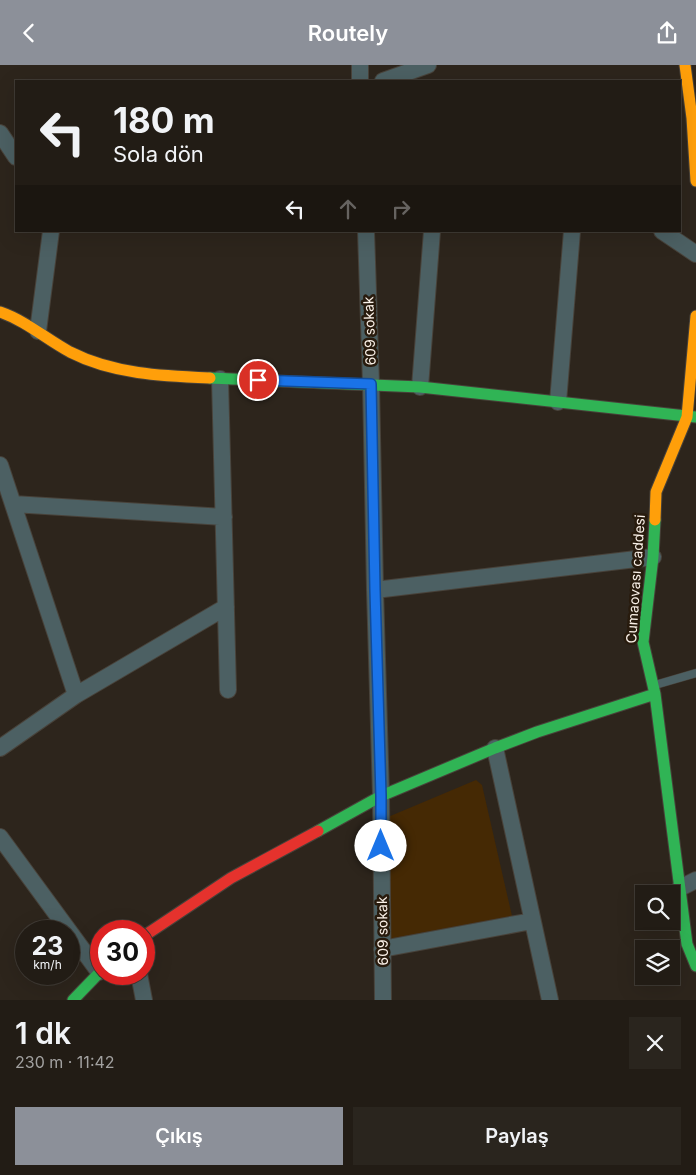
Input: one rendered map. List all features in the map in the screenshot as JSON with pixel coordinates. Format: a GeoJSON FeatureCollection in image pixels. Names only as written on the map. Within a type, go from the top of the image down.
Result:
{"type":"FeatureCollection","features":[{"type":"Feature","properties":{"kind":"street"},"geometry":{"type":"LineString","coordinates":[[360,65],[360,80]]}},
{"type":"Feature","properties":{"kind":"street"},"geometry":{"type":"LineString","coordinates":[[386,80],[428,65]]}},
{"type":"Feature","properties":{"kind":"street"},"geometry":{"type":"LineString","coordinates":[[685,65],[692,118],[696,181]]}},
{"type":"Feature","properties":{"kind":"street"},"geometry":{"type":"LineString","coordinates":[[0,133],[15,156]]}},
{"type":"Feature","properties":{"kind":"street"},"geometry":{"type":"LineString","coordinates":[[38,331],[51,232]]}},
{"type":"Feature","properties":{"kind":"street","name":"609 sokak"},"geometry":{"type":"LineString","coordinates":[[366,232],[381,796],[383,1000]]}},
{"type":"Feature","properties":{"kind":"street"},"geometry":{"type":"LineString","coordinates":[[420,387],[432,232]]}},
{"type":"Feature","properties":{"kind":"street"},"geometry":{"type":"LineString","coordinates":[[558,401],[572,232]]}},
{"type":"Feature","properties":{"kind":"street"},"geometry":{"type":"LineString","coordinates":[[663,232],[696,254]]}},
{"type":"Feature","properties":{"kind":"street"},"geometry":{"type":"LineString","coordinates":[[0,313],[17,318],[71,352],[114,369],[170,376],[220,379],[420,387],[691,417]]}},
{"type":"Feature","properties":{"kind":"street","name":"Cumaovası caddesi"},"geometry":{"type":"LineString","coordinates":[[680,885],[654,690],[643,642],[653,557],[656,492],[691,417],[696,316]]}},
{"type":"Feature","properties":{"kind":"street"},"geometry":{"type":"LineString","coordinates":[[220,379],[228,690]]}},
{"type":"Feature","properties":{"kind":"street"},"geometry":{"type":"LineString","coordinates":[[0,465],[76,695]]}},
{"type":"Feature","properties":{"kind":"street"},"geometry":{"type":"LineString","coordinates":[[13,504],[224,517]]}},
{"type":"Feature","properties":{"kind":"street"},"geometry":{"type":"LineString","coordinates":[[375,590],[653,557]]}},
{"type":"Feature","properties":{"kind":"street"},"geometry":{"type":"LineString","coordinates":[[0,748],[76,695],[226,607]]}},
{"type":"Feature","properties":{"kind":"street"},"geometry":{"type":"LineString","coordinates":[[155,929],[231,877],[381,796],[495,748],[654,690]]}},
{"type":"Feature","properties":{"kind":"street"},"geometry":{"type":"LineString","coordinates":[[495,748],[550,1000]]}},
{"type":"Feature","properties":{"kind":"street"},"geometry":{"type":"LineString","coordinates":[[0,837],[90,958]]}},
{"type":"Feature","properties":{"kind":"street"},"geometry":{"type":"LineString","coordinates":[[680,888],[696,880]]}},
{"type":"Feature","properties":{"kind":"street","name":"Cumaovası caddesi"},"geometry":{"type":"LineString","coordinates":[[680,888],[687,944],[696,966]]}},
{"type":"Feature","properties":{"kind":"street"},"geometry":{"type":"LineString","coordinates":[[382,949],[532,921]]}},
{"type":"Feature","properties":{"kind":"street"},"geometry":{"type":"LineString","coordinates":[[73,1000],[90,982]]}},
{"type":"Feature","properties":{"kind":"street"},"geometry":{"type":"LineString","coordinates":[[142,985],[144,1000]]}},
{"type":"Feature","properties":{"kind":"lane"},"geometry":{"type":"LineString","coordinates":[[654,690],[696,673]]}},
{"type":"Feature","properties":{"kind":"shaded area"},"geometry":{"type":"Polygon","coordinates":[[[476,780],[482,785],[512,916],[388,939],[388,817],[476,780]]]}},
{"type":"Feature","properties":{"kind":"traffic: fast"},"geometry":{"type":"LineString","coordinates":[[210,378],[420,387],[696,417]]}},
{"type":"Feature","properties":{"kind":"traffic: fast"},"geometry":{"type":"LineString","coordinates":[[655,520],[653,557],[643,642],[655,694],[687,944],[696,966]]}},
{"type":"Feature","properties":{"kind":"traffic: fast"},"geometry":{"type":"LineString","coordinates":[[318,831],[381,796],[495,748],[537,732],[655,694]]}},
{"type":"Feature","properties":{"kind":"traffic: fast"},"geometry":{"type":"LineString","coordinates":[[73,1000],[90,982]]}},
{"type":"Feature","properties":{"kind":"traffic: slow"},"geometry":{"type":"LineString","coordinates":[[685,65],[692,118],[696,181]]}},
{"type":"Feature","properties":{"kind":"traffic: slow"},"geometry":{"type":"LineString","coordinates":[[0,312],[27,325],[70,352],[103,365],[138,373],[210,378]]}},
{"type":"Feature","properties":{"kind":"traffic: slow"},"geometry":{"type":"LineString","coordinates":[[655,520],[656,492],[687,417],[696,316]]}},
{"type":"Feature","properties":{"kind":"traffic: jam"},"geometry":{"type":"LineString","coordinates":[[155,929],[231,878],[318,831]]}},
{"type":"Feature","properties":{"kind":"route"},"geometry":{"type":"LineString","coordinates":[[258,380],[371,384],[381,846]]}}]}
